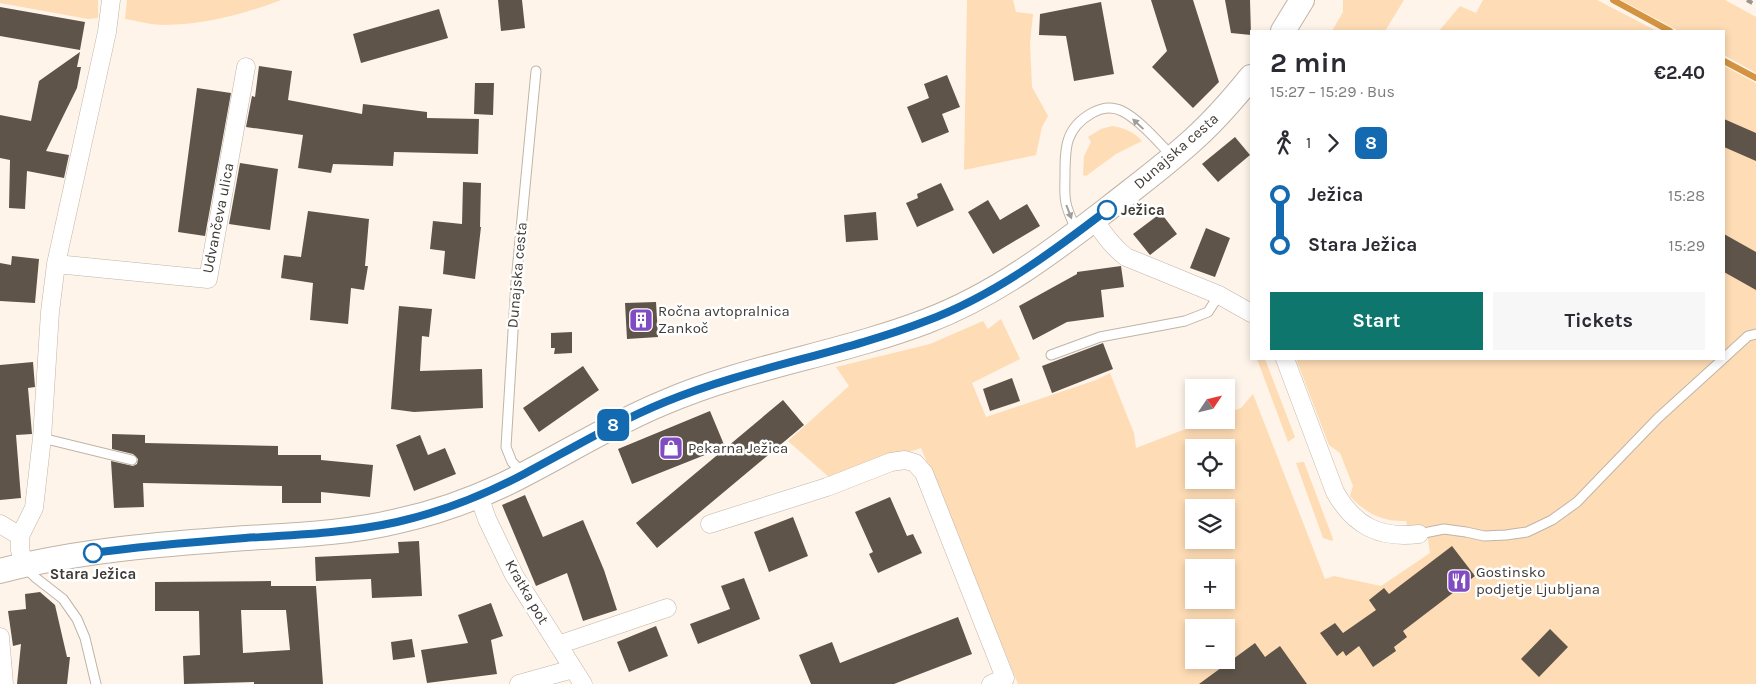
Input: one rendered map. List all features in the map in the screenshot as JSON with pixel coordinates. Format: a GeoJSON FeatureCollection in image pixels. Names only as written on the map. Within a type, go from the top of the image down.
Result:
{"type":"FeatureCollection","features":[{"type":"Feature","properties":{"kind":"main road"},"geometry":{"type":"LineString","coordinates":[[1284,30],[1302,0]]}},
{"type":"Feature","properties":{"kind":"main road","name":"Dunajska cesta"},"geometry":{"type":"LineString","coordinates":[[0,571],[24,564],[141,546],[347,530],[398,522],[453,506],[479,496],[524,474],[600,432],[666,401],[737,376],[854,344],[940,316],[978,298],[1030,267],[1086,226],[1173,158],[1212,122],[1250,78]]}},
{"type":"Feature","properties":{"kind":"street"},"geometry":{"type":"LineString","coordinates":[[24,564],[20,550],[20,536],[34,508],[42,438],[50,312],[56,264],[107,32],[111,0]]}},
{"type":"Feature","properties":{"kind":"street","name":"Udvančeva ulica"},"geometry":{"type":"LineString","coordinates":[[56,264],[208,279],[246,67]]}},
{"type":"Feature","properties":{"kind":"street"},"geometry":{"type":"LineString","coordinates":[[1086,226],[1109,240],[1126,257],[1219,295],[1250,312]]}},
{"type":"Feature","properties":{"kind":"street"},"geometry":{"type":"LineString","coordinates":[[1285,360],[1335,492],[1345,509],[1361,523],[1378,532],[1398,535],[1418,534]]}},
{"type":"Feature","properties":{"kind":"street"},"geometry":{"type":"LineString","coordinates":[[710,524],[827,487],[890,462],[905,460],[915,463],[924,473],[998,681]]}},
{"type":"Feature","properties":{"kind":"street","name":"Kratka pot"},"geometry":{"type":"LineString","coordinates":[[479,496],[514,575],[578,676]]}},
{"type":"Feature","properties":{"kind":"street"},"geometry":{"type":"LineString","coordinates":[[0,524],[20,536]]}},
{"type":"Feature","properties":{"kind":"street"},"geometry":{"type":"LineString","coordinates":[[558,645],[667,608]]}},
{"type":"Feature","properties":{"kind":"street"},"geometry":{"type":"LineString","coordinates":[[0,637],[4,684]]}},
{"type":"Feature","properties":{"kind":"street"},"geometry":{"type":"LineString","coordinates":[[519,684],[578,676]]}},
{"type":"Feature","properties":{"kind":"lane","name":"Dunajska cesta"},"geometry":{"type":"LineString","coordinates":[[524,474],[512,462],[506,447],[516,282],[536,71]]}},
{"type":"Feature","properties":{"kind":"lane"},"geometry":{"type":"LineString","coordinates":[[1086,226],[1066,202],[1065,153],[1072,129],[1082,119],[1106,108],[1120,110],[1134,119],[1173,158]]}},
{"type":"Feature","properties":{"kind":"lane"},"geometry":{"type":"LineString","coordinates":[[1051,355],[1100,337],[1185,321],[1208,312],[1219,295]]}},
{"type":"Feature","properties":{"kind":"lane"},"geometry":{"type":"LineString","coordinates":[[1725,356],[1748,336],[1756,334]]}},
{"type":"Feature","properties":{"kind":"lane"},"geometry":{"type":"LineString","coordinates":[[1418,534],[1444,529],[1484,536],[1506,536],[1527,532],[1552,520],[1577,502],[1658,418],[1721,360]]}},
{"type":"Feature","properties":{"kind":"lane"},"geometry":{"type":"LineString","coordinates":[[42,438],[132,460]]}},
{"type":"Feature","properties":{"kind":"lane"},"geometry":{"type":"LineString","coordinates":[[24,564],[36,578],[63,599],[77,619],[96,684]]}},
{"type":"Feature","properties":{"kind":"shaded area"},"geometry":{"type":"Polygon","coordinates":[[[0,0],[98,0],[98,18],[88,19],[0,3],[0,0]]]}},
{"type":"Feature","properties":{"kind":"shaded area"},"geometry":{"type":"Polygon","coordinates":[[[127,0],[281,0],[224,18],[164,25],[125,19],[127,0]]]}},
{"type":"Feature","properties":{"kind":"shaded area"},"geometry":{"type":"Polygon","coordinates":[[[967,0],[1013,0],[1016,12],[1033,14],[1030,43],[1032,87],[1048,116],[1042,127],[1036,155],[964,170],[967,0]]]}},
{"type":"Feature","properties":{"kind":"shaded area"},"geometry":{"type":"Polygon","coordinates":[[[1343,0],[1404,0],[1386,30],[1333,30],[1343,12],[1343,0]]]}},
{"type":"Feature","properties":{"kind":"shaded area"},"geometry":{"type":"Polygon","coordinates":[[[1483,0],[1597,0],[1655,30],[1440,30],[1460,6],[1476,13],[1483,0]]]}},
{"type":"Feature","properties":{"kind":"shaded area"},"geometry":{"type":"Polygon","coordinates":[[[1621,0],[1725,0],[1756,17],[1756,73],[1725,56],[1725,30],[1677,30],[1621,0]]]}},
{"type":"Feature","properties":{"kind":"shaded area"},"geometry":{"type":"Polygon","coordinates":[[[1725,67],[1756,83],[1756,684],[1018,684],[921,448],[830,478],[788,441],[849,386],[836,367],[930,344],[983,321],[988,329],[1001,319],[1020,359],[972,383],[986,417],[1096,380],[1110,373],[1134,433],[1136,448],[1186,429],[1235,429],[1235,410],[1241,408],[1253,394],[1325,579],[1334,576],[1381,586],[1430,553],[1427,533],[1410,535],[1406,521],[1382,518],[1368,512],[1356,502],[1350,496],[1353,486],[1340,453],[1329,445],[1296,360],[1725,360],[1725,67]]]}},
{"type":"Feature","properties":{"kind":"shaded area"},"geometry":{"type":"Polygon","coordinates":[[[1112,126],[1129,131],[1142,141],[1116,154],[1086,176],[1083,175],[1084,156],[1091,142],[1088,137],[1101,129],[1112,126]]]}},
{"type":"Feature","properties":{"kind":"shaded area"},"geometry":{"type":"Polygon","coordinates":[[[1257,360],[1265,360],[1295,437],[1288,442],[1257,360]]]}},
{"type":"Feature","properties":{"kind":"shaded area"},"geometry":{"type":"Polygon","coordinates":[[[1304,462],[1333,539],[1332,541],[1323,538],[1296,463],[1304,462]]]}},
{"type":"Feature","properties":{"kind":"building"},"geometry":{"type":"Polygon","coordinates":[[[498,0],[522,0],[525,28],[501,31],[498,0]]]}},
{"type":"Feature","properties":{"kind":"building"},"geometry":{"type":"Polygon","coordinates":[[[1151,0],[1193,0],[1219,82],[1193,108],[1152,67],[1167,51],[1151,0]]]}},
{"type":"Feature","properties":{"kind":"building"},"geometry":{"type":"Polygon","coordinates":[[[1225,0],[1250,0],[1250,35],[1231,33],[1225,0]]]}},
{"type":"Feature","properties":{"kind":"building"},"geometry":{"type":"Polygon","coordinates":[[[1101,2],[1114,74],[1074,81],[1066,36],[1039,35],[1040,14],[1101,2]]]}},
{"type":"Feature","properties":{"kind":"building"},"geometry":{"type":"Polygon","coordinates":[[[0,7],[85,22],[80,50],[0,36],[0,7]]]}},
{"type":"Feature","properties":{"kind":"building"},"geometry":{"type":"Polygon","coordinates":[[[439,9],[448,38],[361,63],[353,34],[439,9]]]}},
{"type":"Feature","properties":{"kind":"building"},"geometry":{"type":"Polygon","coordinates":[[[80,52],[77,67],[81,67],[77,88],[46,151],[69,155],[64,178],[27,171],[25,209],[9,208],[10,160],[0,158],[0,115],[31,121],[39,81],[80,52]]]}},
{"type":"Feature","properties":{"kind":"building"},"geometry":{"type":"Polygon","coordinates":[[[259,66],[292,71],[288,100],[362,114],[363,104],[427,112],[427,118],[479,119],[478,154],[394,152],[393,166],[333,164],[331,173],[298,168],[303,135],[246,127],[252,96],[255,97],[259,66]]]}},
{"type":"Feature","properties":{"kind":"building"},"geometry":{"type":"Polygon","coordinates":[[[947,75],[960,107],[942,114],[949,132],[922,143],[907,107],[929,98],[924,84],[947,75]]]}},
{"type":"Feature","properties":{"kind":"building"},"geometry":{"type":"Polygon","coordinates":[[[475,83],[494,83],[493,115],[474,114],[475,83]]]}},
{"type":"Feature","properties":{"kind":"building"},"geometry":{"type":"Polygon","coordinates":[[[197,88],[231,93],[205,236],[178,232],[197,88]]]}},
{"type":"Feature","properties":{"kind":"building"},"geometry":{"type":"Polygon","coordinates":[[[1725,119],[1756,133],[1756,161],[1725,147],[1725,119]]]}},
{"type":"Feature","properties":{"kind":"building"},"geometry":{"type":"Polygon","coordinates":[[[1235,137],[1250,155],[1218,182],[1202,164],[1235,137]]]}},
{"type":"Feature","properties":{"kind":"building"},"geometry":{"type":"Polygon","coordinates":[[[240,163],[278,169],[270,230],[229,224],[240,163]]]}},
{"type":"Feature","properties":{"kind":"building"},"geometry":{"type":"Polygon","coordinates":[[[463,182],[481,183],[481,227],[475,279],[443,274],[445,251],[430,249],[433,221],[462,224],[463,182]]]}},
{"type":"Feature","properties":{"kind":"building"},"geometry":{"type":"Polygon","coordinates":[[[941,183],[954,210],[917,227],[906,203],[918,198],[917,194],[941,183]]]}},
{"type":"Feature","properties":{"kind":"building"},"geometry":{"type":"Polygon","coordinates":[[[988,200],[1000,220],[1027,204],[1040,226],[993,254],[968,212],[988,200]]]}},
{"type":"Feature","properties":{"kind":"building"},"geometry":{"type":"Polygon","coordinates":[[[308,211],[369,219],[365,266],[368,266],[364,290],[351,288],[348,324],[310,320],[313,283],[281,278],[284,255],[301,257],[308,211]]]}},
{"type":"Feature","properties":{"kind":"building"},"geometry":{"type":"Polygon","coordinates":[[[876,212],[878,240],[846,242],[844,215],[876,212]]]}},
{"type":"Feature","properties":{"kind":"building"},"geometry":{"type":"Polygon","coordinates":[[[1161,213],[1177,234],[1150,255],[1133,234],[1161,213]]]}},
{"type":"Feature","properties":{"kind":"building"},"geometry":{"type":"Polygon","coordinates":[[[1206,228],[1230,238],[1215,277],[1190,268],[1206,228]]]}},
{"type":"Feature","properties":{"kind":"building"},"geometry":{"type":"Polygon","coordinates":[[[1725,235],[1756,252],[1756,290],[1725,273],[1725,235]]]}},
{"type":"Feature","properties":{"kind":"building"},"geometry":{"type":"Polygon","coordinates":[[[12,256],[39,259],[35,303],[0,301],[0,263],[11,265],[12,256]]]}},
{"type":"Feature","properties":{"kind":"building"},"geometry":{"type":"Polygon","coordinates":[[[1121,266],[1124,287],[1101,290],[1104,317],[1067,322],[1033,340],[1019,306],[1077,274],[1077,272],[1121,266]]]}},
{"type":"Feature","properties":{"kind":"building","name":"Ročna avtopralnica Zankoč"},"geometry":{"type":"Polygon","coordinates":[[[656,302],[658,337],[627,339],[625,303],[656,302]]]}},
{"type":"Feature","properties":{"kind":"building"},"geometry":{"type":"Polygon","coordinates":[[[399,306],[432,309],[429,337],[422,336],[420,371],[482,369],[483,408],[414,412],[391,409],[399,306]]]}},
{"type":"Feature","properties":{"kind":"building"},"geometry":{"type":"Polygon","coordinates":[[[572,332],[572,353],[554,354],[555,348],[551,348],[551,333],[572,332]]]}},
{"type":"Feature","properties":{"kind":"building"},"geometry":{"type":"Polygon","coordinates":[[[1103,343],[1113,369],[1052,393],[1042,366],[1103,343]]]}},
{"type":"Feature","properties":{"kind":"building"},"geometry":{"type":"Polygon","coordinates":[[[33,362],[35,387],[28,388],[32,434],[16,435],[21,498],[0,500],[0,365],[33,362]]]}},
{"type":"Feature","properties":{"kind":"building"},"geometry":{"type":"Polygon","coordinates":[[[583,366],[599,390],[539,432],[523,408],[583,366]]]}},
{"type":"Feature","properties":{"kind":"building"},"geometry":{"type":"Polygon","coordinates":[[[1012,378],[1020,401],[990,411],[983,389],[1012,378]]]}},
{"type":"Feature","properties":{"kind":"building"},"geometry":{"type":"Polygon","coordinates":[[[783,400],[804,425],[657,548],[636,523],[783,400]]]}},
{"type":"Feature","properties":{"kind":"building","name":"Pekarna Ježica"},"geometry":{"type":"Polygon","coordinates":[[[710,411],[725,447],[632,484],[618,449],[710,411]]]}},
{"type":"Feature","properties":{"kind":"building"},"geometry":{"type":"Polygon","coordinates":[[[112,434],[145,435],[145,443],[278,446],[278,455],[321,455],[321,460],[373,465],[370,497],[321,492],[321,503],[282,503],[282,486],[143,483],[144,507],[114,508],[111,461],[133,466],[137,464],[138,459],[133,454],[112,449],[112,434]]]}},
{"type":"Feature","properties":{"kind":"building"},"geometry":{"type":"Polygon","coordinates":[[[420,435],[428,455],[445,448],[456,474],[414,491],[396,445],[420,435]]]}},
{"type":"Feature","properties":{"kind":"building"},"geometry":{"type":"Polygon","coordinates":[[[525,495],[543,537],[583,520],[604,570],[617,610],[583,621],[567,573],[536,586],[502,505],[525,495]]]}},
{"type":"Feature","properties":{"kind":"building"},"geometry":{"type":"Polygon","coordinates":[[[890,497],[907,536],[913,534],[922,553],[878,573],[869,554],[873,552],[855,512],[890,497]]]}},
{"type":"Feature","properties":{"kind":"building"},"geometry":{"type":"Polygon","coordinates":[[[793,517],[808,556],[769,572],[754,532],[793,517]]]}},
{"type":"Feature","properties":{"kind":"building"},"geometry":{"type":"Polygon","coordinates":[[[419,541],[422,596],[372,598],[371,579],[316,581],[315,557],[399,553],[398,542],[419,541]]]}},
{"type":"Feature","properties":{"kind":"building"},"geometry":{"type":"Polygon","coordinates":[[[1452,546],[1475,576],[1403,631],[1407,637],[1394,647],[1396,651],[1373,667],[1359,646],[1346,656],[1343,651],[1337,656],[1320,633],[1335,623],[1343,633],[1376,610],[1369,600],[1384,588],[1389,594],[1452,546]]]}},
{"type":"Feature","properties":{"kind":"building"},"geometry":{"type":"Polygon","coordinates":[[[744,578],[760,619],[698,644],[690,624],[730,609],[721,586],[744,578]]]}},
{"type":"Feature","properties":{"kind":"building"},"geometry":{"type":"Polygon","coordinates":[[[271,581],[271,586],[316,586],[323,684],[254,684],[254,682],[184,684],[183,656],[200,655],[199,611],[155,611],[155,582],[271,581]],[[241,610],[243,653],[290,650],[286,610],[241,610]]]}},
{"type":"Feature","properties":{"kind":"building"},"geometry":{"type":"Polygon","coordinates":[[[40,592],[55,605],[67,657],[70,657],[67,684],[17,684],[21,644],[13,646],[8,611],[26,609],[25,594],[40,592]]]}},
{"type":"Feature","properties":{"kind":"building"},"geometry":{"type":"Polygon","coordinates":[[[491,603],[503,636],[491,640],[497,674],[427,683],[421,650],[468,643],[458,615],[491,603]]]}},
{"type":"Feature","properties":{"kind":"building"},"geometry":{"type":"Polygon","coordinates":[[[958,617],[972,654],[894,684],[811,684],[799,655],[832,642],[840,663],[958,617]]]}},
{"type":"Feature","properties":{"kind":"building"},"geometry":{"type":"Polygon","coordinates":[[[656,626],[668,656],[629,672],[617,642],[656,626]]]}},
{"type":"Feature","properties":{"kind":"building"},"geometry":{"type":"Polygon","coordinates":[[[1550,629],[1568,647],[1539,677],[1521,659],[1550,629]]]}},
{"type":"Feature","properties":{"kind":"building"},"geometry":{"type":"Polygon","coordinates":[[[412,639],[415,657],[393,660],[391,642],[412,639]]]}},
{"type":"Feature","properties":{"kind":"building"},"geometry":{"type":"Polygon","coordinates":[[[1255,643],[1265,657],[1280,646],[1307,684],[1199,684],[1219,669],[1235,669],[1235,658],[1255,643]]]}},
{"type":"Feature","properties":{"kind":"waterway"},"geometry":{"type":"LineString","coordinates":[[1613,0],[1668,30]]}},
{"type":"Feature","properties":{"kind":"waterway"},"geometry":{"type":"LineString","coordinates":[[1725,62],[1756,78]]}},
{"type":"Feature","properties":{"kind":"railway"},"geometry":{"type":"LineString","coordinates":[[1747,0],[1756,5]]}},
{"type":"Feature","properties":{"kind":"bus line","name":"8"},"geometry":{"type":"LineString","coordinates":[[93,553],[141,546],[347,530],[398,522],[453,506],[479,496],[524,474],[625,419],[666,401],[737,376],[926,322],[978,298],[1030,267],[1107,210]]}},
{"type":"Feature","properties":{"kind":"place","name":"Ježica"},"geometry":{"type":"Point","coordinates":[1107,210]}},
{"type":"Feature","properties":{"kind":"place","name":"Ročna avtopralnica Zankoč"},"geometry":{"type":"Point","coordinates":[641,320]}},
{"type":"Feature","properties":{"kind":"place","name":"Pekarna Ježica"},"geometry":{"type":"Point","coordinates":[671,448]}},
{"type":"Feature","properties":{"kind":"place","name":"Stara Ježica"},"geometry":{"type":"Point","coordinates":[93,553]}},
{"type":"Feature","properties":{"kind":"place","name":"Gostinsko podjetje Ljubljana"},"geometry":{"type":"Point","coordinates":[1459,581]}}]}
